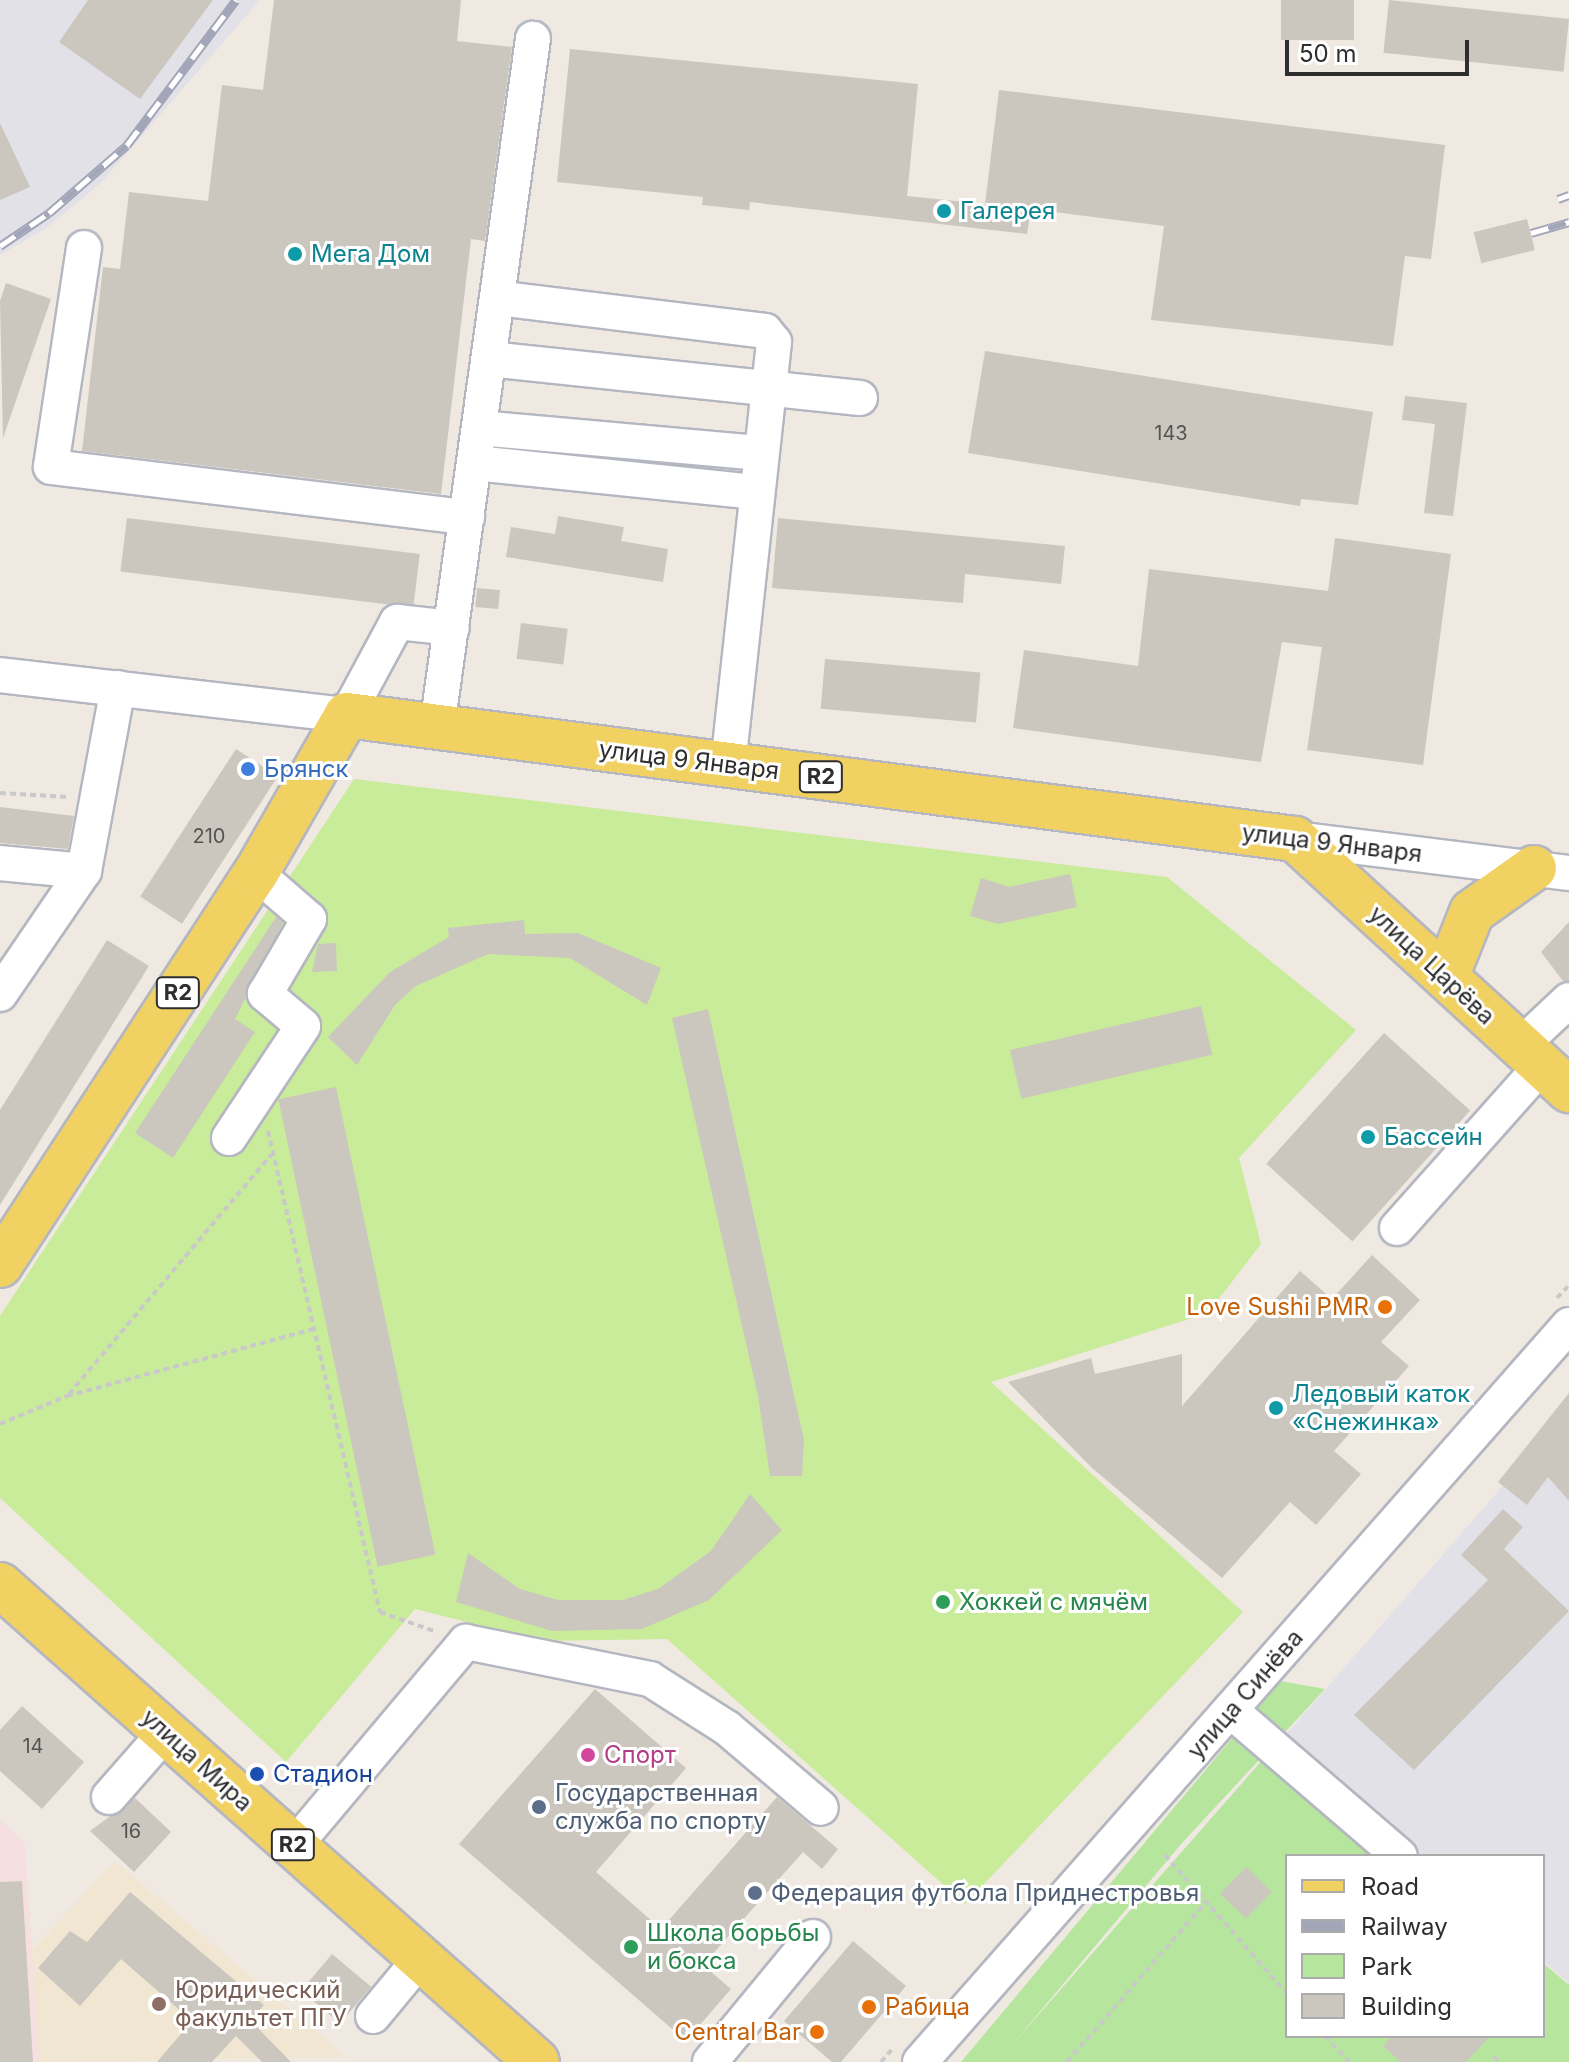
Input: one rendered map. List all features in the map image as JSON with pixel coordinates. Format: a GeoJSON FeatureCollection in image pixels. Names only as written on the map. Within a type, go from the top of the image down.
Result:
{"type":"FeatureCollection","features":[{"type":"Feature","properties":{"kind":"main road","name":"улица 9 Января"},"geometry":{"type":"LineString","coordinates":[[347,715],[1295,839]]}},
{"type":"Feature","properties":{"kind":"main road","name":"R2"},"geometry":{"type":"LineString","coordinates":[[0,1265],[256,873],[347,715]]}},
{"type":"Feature","properties":{"kind":"main road","name":"улица Царёва"},"geometry":{"type":"LineString","coordinates":[[1295,839],[1544,1067]]}},
{"type":"Feature","properties":{"kind":"main road"},"geometry":{"type":"LineString","coordinates":[[1446,977],[1472,912],[1552,870]]}},
{"type":"Feature","properties":{"kind":"main road","name":"улица Мира"},"geometry":{"type":"LineString","coordinates":[[0,1585],[537,2062]]}},
{"type":"Feature","properties":{"kind":"street"},"geometry":{"type":"LineString","coordinates":[[437,727],[533,39]]}},
{"type":"Feature","properties":{"kind":"street"},"geometry":{"type":"LineString","coordinates":[[84,248],[51,467],[467,517]]}},
{"type":"Feature","properties":{"kind":"street"},"geometry":{"type":"LineString","coordinates":[[497,298],[765,331],[774,342],[728,765]]}},
{"type":"Feature","properties":{"kind":"street"},"geometry":{"type":"LineString","coordinates":[[489,359],[860,398]]}},
{"type":"Feature","properties":{"kind":"street"},"geometry":{"type":"LineString","coordinates":[[479,428],[761,453]]}},
{"type":"Feature","properties":{"kind":"street"},"geometry":{"type":"LineString","coordinates":[[475,463],[757,492]]}},
{"type":"Feature","properties":{"kind":"street"},"geometry":{"type":"LineString","coordinates":[[347,715],[397,622],[452,628]]}},
{"type":"Feature","properties":{"kind":"street","name":"улица 9 Января"},"geometry":{"type":"LineString","coordinates":[[0,675],[347,715]]}},
{"type":"Feature","properties":{"kind":"street"},"geometry":{"type":"LineString","coordinates":[[0,994],[84,871],[118,688]]}},
{"type":"Feature","properties":{"kind":"street","name":"улица 9 Января"},"geometry":{"type":"LineString","coordinates":[[1295,839],[1552,870]]}},
{"type":"Feature","properties":{"kind":"street"},"geometry":{"type":"LineString","coordinates":[[0,863],[84,871]]}},
{"type":"Feature","properties":{"kind":"street"},"geometry":{"type":"LineString","coordinates":[[229,1138],[303,1026],[265,994],[309,919],[256,873]]}},
{"type":"Feature","properties":{"kind":"street"},"geometry":{"type":"LineString","coordinates":[[1397,1228],[1544,1067],[1569,1000]]}},
{"type":"Feature","properties":{"kind":"street","name":"улица Синёва"},"geometry":{"type":"LineString","coordinates":[[920,2062],[1569,1325]]}},
{"type":"Feature","properties":{"kind":"street"},"geometry":{"type":"LineString","coordinates":[[294,1846],[466,1642],[650,1679],[727,1728],[821,1808]]}},
{"type":"Feature","properties":{"kind":"street"},"geometry":{"type":"LineString","coordinates":[[1230,1710],[1398,1854]]}},
{"type":"Feature","properties":{"kind":"street"},"geometry":{"type":"LineString","coordinates":[[109,1797],[166,1732]]}},
{"type":"Feature","properties":{"kind":"street"},"geometry":{"type":"LineString","coordinates":[[710,2062],[813,1937]]}},
{"type":"Feature","properties":{"kind":"street"},"geometry":{"type":"LineString","coordinates":[[373,2016],[421,1958]]}},
{"type":"Feature","properties":{"kind":"path"},"geometry":{"type":"LineString","coordinates":[[0,793],[95,799]]}},
{"type":"Feature","properties":{"kind":"path"},"geometry":{"type":"LineString","coordinates":[[259,1093],[380,1612],[466,1642]]}},
{"type":"Feature","properties":{"kind":"path"},"geometry":{"type":"LineString","coordinates":[[67,1396],[273,1153]]}},
{"type":"Feature","properties":{"kind":"path"},"geometry":{"type":"LineString","coordinates":[[0,1424],[67,1396],[314,1329]]}},
{"type":"Feature","properties":{"kind":"path"},"geometry":{"type":"LineString","coordinates":[[1165,1855],[1285,1992]]}},
{"type":"Feature","properties":{"kind":"path"},"geometry":{"type":"LineString","coordinates":[[1067,2062],[1205,1903]]}},
{"type":"Feature","properties":{"kind":"path"},"geometry":{"type":"LineString","coordinates":[[1327,2038],[1349,2062]]}},
{"type":"Feature","properties":{"kind":"path"},"geometry":{"type":"LineString","coordinates":[[1492,2060],[1501,2062]]}},
{"type":"Feature","properties":{"kind":"shaded area"},"geometry":{"type":"Polygon","coordinates":[[[0,0],[260,0],[101,183],[45,229],[0,255],[0,0]]]}},
{"type":"Feature","properties":{"kind":"shaded area"},"geometry":{"type":"Polygon","coordinates":[[[1569,1410],[1569,1983],[1545,1963],[1545,1854],[1417,1854],[1282,1739],[1569,1410]]]}},
{"type":"Feature","properties":{"kind":"shaded area"},"geometry":{"type":"Polygon","coordinates":[[[0,1820],[25,1844],[39,2062],[0,2062],[0,1820]]]}},
{"type":"Feature","properties":{"kind":"shaded area","name":"Юридический факультет ПГУ"},"geometry":{"type":"Polygon","coordinates":[[[115,1861],[346,2057],[39,2062],[31,1951],[115,1861]]]}},
{"type":"Feature","properties":{"kind":"green space"},"geometry":{"type":"Polygon","coordinates":[[[354,779],[1167,877],[1356,1030],[1239,1158],[1261,1244],[1208,1313],[991,1382],[1243,1612],[965,1904],[667,1639],[542,1641],[415,1609],[286,1762],[0,1498],[0,1316],[354,779]]]}},
{"type":"Feature","properties":{"kind":"green space"},"geometry":{"type":"Polygon","coordinates":[[[1280,1681],[1325,1689],[1182,1843],[1011,2046],[1280,1740],[1415,1854],[1285,1854],[1285,2038],[1545,2038],[1545,1965],[1569,1985],[1569,2062],[961,2062],[1280,1681]]]}},
{"type":"Feature","properties":{"kind":"building"},"geometry":{"type":"Polygon","coordinates":[[[88,0],[213,0],[140,99],[59,42],[88,0]]]}},
{"type":"Feature","properties":{"kind":"building","name":"Мега Дом"},"geometry":{"type":"Polygon","coordinates":[[[274,0],[461,0],[457,41],[512,47],[485,241],[471,239],[441,494],[82,451],[103,267],[120,269],[129,192],[208,201],[222,85],[263,90],[274,0]]]}},
{"type":"Feature","properties":{"kind":"building"},"geometry":{"type":"Polygon","coordinates":[[[1281,0],[1354,0],[1354,40],[1281,40],[1281,0]]]}},
{"type":"Feature","properties":{"kind":"building"},"geometry":{"type":"Polygon","coordinates":[[[1389,0],[1569,19],[1563,72],[1383,53],[1389,0]]]}},
{"type":"Feature","properties":{"kind":"building"},"geometry":{"type":"Polygon","coordinates":[[[570,49],[918,84],[907,196],[985,204],[999,90],[1445,145],[1431,259],[1405,256],[1393,346],[1151,320],[1164,226],[1031,209],[1027,234],[750,202],[749,210],[702,205],[703,197],[557,182],[570,49]]]}},
{"type":"Feature","properties":{"kind":"building"},"geometry":{"type":"Polygon","coordinates":[[[0,123],[30,187],[0,200],[0,123]]]}},
{"type":"Feature","properties":{"kind":"building"},"geometry":{"type":"Polygon","coordinates":[[[1527,219],[1535,250],[1481,263],[1474,232],[1527,219]]]}},
{"type":"Feature","properties":{"kind":"building"},"geometry":{"type":"Polygon","coordinates":[[[6,283],[51,299],[3,438],[0,301],[6,283]]]}},
{"type":"Feature","properties":{"kind":"building"},"geometry":{"type":"Polygon","coordinates":[[[985,351],[1373,412],[1358,505],[1301,499],[1300,506],[968,453],[985,351]]]}},
{"type":"Feature","properties":{"kind":"building"},"geometry":{"type":"Polygon","coordinates":[[[1405,396],[1467,403],[1453,516],[1424,513],[1435,424],[1402,420],[1405,396]]]}},
{"type":"Feature","properties":{"kind":"building"},"geometry":{"type":"Polygon","coordinates":[[[558,516],[624,527],[621,541],[668,549],[663,582],[506,557],[511,527],[555,534],[558,516]]]}},
{"type":"Feature","properties":{"kind":"building"},"geometry":{"type":"Polygon","coordinates":[[[127,518],[420,554],[413,608],[120,572],[127,518]]]}},
{"type":"Feature","properties":{"kind":"building"},"geometry":{"type":"Polygon","coordinates":[[[778,518],[1065,546],[1061,584],[965,574],[963,603],[772,588],[778,518]]]}},
{"type":"Feature","properties":{"kind":"building"},"geometry":{"type":"Polygon","coordinates":[[[1335,538],[1451,554],[1423,765],[1307,750],[1322,647],[1282,642],[1261,762],[1013,728],[1024,650],[1138,666],[1149,569],[1328,591],[1335,538]]]}},
{"type":"Feature","properties":{"kind":"building"},"geometry":{"type":"Polygon","coordinates":[[[477,588],[500,590],[498,609],[475,607],[477,588]]]}},
{"type":"Feature","properties":{"kind":"building"},"geometry":{"type":"Polygon","coordinates":[[[521,623],[568,629],[563,664],[517,659],[521,623]]]}},
{"type":"Feature","properties":{"kind":"building"},"geometry":{"type":"Polygon","coordinates":[[[825,659],[980,673],[976,722],[821,709],[825,659]]]}},
{"type":"Feature","properties":{"kind":"building"},"geometry":{"type":"Polygon","coordinates":[[[236,749],[278,776],[182,924],[140,897],[236,749]]]}},
{"type":"Feature","properties":{"kind":"building"},"geometry":{"type":"Polygon","coordinates":[[[0,807],[74,816],[68,849],[0,843],[0,807]]]}},
{"type":"Feature","properties":{"kind":"building"},"geometry":{"type":"Polygon","coordinates":[[[1070,874],[1077,907],[998,924],[970,916],[981,878],[1009,887],[1070,874]]]}},
{"type":"Feature","properties":{"kind":"building"},"geometry":{"type":"Polygon","coordinates":[[[276,917],[283,923],[235,1019],[255,1032],[173,1158],[135,1133],[276,917]]]}},
{"type":"Feature","properties":{"kind":"building"},"geometry":{"type":"Polygon","coordinates":[[[524,920],[525,934],[578,933],[661,968],[647,1005],[570,958],[488,954],[416,986],[395,1005],[357,1065],[328,1037],[390,972],[449,937],[448,928],[524,920]]]}},
{"type":"Feature","properties":{"kind":"building"},"geometry":{"type":"Polygon","coordinates":[[[1569,922],[1569,981],[1563,981],[1541,952],[1569,922]]]}},
{"type":"Feature","properties":{"kind":"building"},"geometry":{"type":"Polygon","coordinates":[[[107,940],[149,966],[0,1205],[0,1110],[107,940]]]}},
{"type":"Feature","properties":{"kind":"building"},"geometry":{"type":"Polygon","coordinates":[[[336,943],[337,971],[312,972],[318,944],[336,943]]]}},
{"type":"Feature","properties":{"kind":"building"},"geometry":{"type":"Polygon","coordinates":[[[1201,1006],[1212,1055],[1021,1099],[1010,1050],[1201,1006]]]}},
{"type":"Feature","properties":{"kind":"building"},"geometry":{"type":"Polygon","coordinates":[[[708,1009],[804,1440],[802,1476],[770,1476],[758,1396],[672,1018],[708,1009]]]}},
{"type":"Feature","properties":{"kind":"building","name":"Бассейн"},"geometry":{"type":"Polygon","coordinates":[[[1384,1033],[1470,1111],[1352,1241],[1266,1164],[1384,1033]]]}},
{"type":"Feature","properties":{"kind":"building"},"geometry":{"type":"Polygon","coordinates":[[[336,1087],[435,1555],[378,1567],[278,1099],[336,1087]]]}},
{"type":"Feature","properties":{"kind":"building","name":"Ледовый каток «Снежинка»"},"geometry":{"type":"Polygon","coordinates":[[[1372,1255],[1420,1300],[1381,1342],[1409,1366],[1334,1451],[1361,1474],[1316,1525],[1290,1502],[1222,1578],[1091,1467],[1008,1382],[1091,1358],[1095,1374],[1182,1354],[1182,1406],[1300,1271],[1332,1299],[1372,1255]]]}},
{"type":"Feature","properties":{"kind":"building"},"geometry":{"type":"Polygon","coordinates":[[[1569,1393],[1569,1501],[1548,1477],[1527,1505],[1498,1482],[1569,1393]]]}},
{"type":"Feature","properties":{"kind":"building"},"geometry":{"type":"Polygon","coordinates":[[[750,1494],[782,1530],[709,1600],[642,1629],[552,1631],[456,1602],[468,1553],[520,1589],[558,1600],[623,1600],[658,1589],[711,1551],[750,1494]]]}},
{"type":"Feature","properties":{"kind":"building"},"geometry":{"type":"Polygon","coordinates":[[[1503,1509],[1523,1527],[1504,1549],[1569,1611],[1414,1770],[1354,1715],[1488,1580],[1461,1555],[1503,1509]]]}},
{"type":"Feature","properties":{"kind":"building"},"geometry":{"type":"Polygon","coordinates":[[[595,1689],[686,1768],[596,1872],[661,1929],[777,1797],[838,1849],[822,1869],[803,1852],[703,1965],[731,1989],[686,2041],[459,1844],[595,1689]]]}},
{"type":"Feature","properties":{"kind":"building"},"geometry":{"type":"Polygon","coordinates":[[[22,1706],[84,1762],[42,1809],[0,1771],[0,1730],[22,1706]]]}},
{"type":"Feature","properties":{"kind":"building"},"geometry":{"type":"Polygon","coordinates":[[[135,1798],[171,1832],[134,1872],[90,1831],[135,1798]]]}},
{"type":"Feature","properties":{"kind":"building"},"geometry":{"type":"Polygon","coordinates":[[[1246,1867],[1272,1892],[1246,1919],[1220,1894],[1246,1867]]]}},
{"type":"Feature","properties":{"kind":"building"},"geometry":{"type":"Polygon","coordinates":[[[22,1881],[33,2062],[0,2062],[0,1882],[22,1881]]]}},
{"type":"Feature","properties":{"kind":"building"},"geometry":{"type":"Polygon","coordinates":[[[130,1892],[264,2005],[250,2020],[291,2062],[262,2062],[236,2036],[212,2062],[157,2062],[192,2021],[121,1959],[80,2006],[38,1968],[70,1931],[87,1942],[130,1892]]]}},
{"type":"Feature","properties":{"kind":"building"},"geometry":{"type":"Polygon","coordinates":[[[853,1941],[906,1986],[841,2062],[832,2062],[784,2021],[853,1941]]]}},
{"type":"Feature","properties":{"kind":"building"},"geometry":{"type":"Polygon","coordinates":[[[332,1954],[371,1987],[340,2024],[301,1991],[332,1954]]]}},
{"type":"Feature","properties":{"kind":"building"},"geometry":{"type":"Polygon","coordinates":[[[1390,2038],[1488,2038],[1466,2062],[1401,2062],[1383,2046],[1390,2038]]]}},
{"type":"Feature","properties":{"kind":"railway"},"geometry":{"type":"LineString","coordinates":[[0,246],[49,213],[127,145],[236,0]]}},
{"type":"Feature","properties":{"kind":"railway"},"geometry":{"type":"LineString","coordinates":[[1558,199],[1569,195]]}},
{"type":"Feature","properties":{"kind":"railway"},"geometry":{"type":"LineString","coordinates":[[1531,233],[1569,222]]}},
{"type":"Feature","properties":{"kind":"place","name":"Галерея"},"geometry":{"type":"Point","coordinates":[944,211]}},
{"type":"Feature","properties":{"kind":"place","name":"Мега Дом"},"geometry":{"type":"Point","coordinates":[295,254]}},
{"type":"Feature","properties":{"kind":"place","name":"Брянск"},"geometry":{"type":"Point","coordinates":[248,769]}},
{"type":"Feature","properties":{"kind":"place","name":"Бассейн"},"geometry":{"type":"Point","coordinates":[1368,1137]}},
{"type":"Feature","properties":{"kind":"place","name":"Love Sushi PMR"},"geometry":{"type":"Point","coordinates":[1385,1307]}},
{"type":"Feature","properties":{"kind":"place","name":"Ледовый каток «Снежинка»"},"geometry":{"type":"Point","coordinates":[1276,1408]}},
{"type":"Feature","properties":{"kind":"place","name":"Хоккей с мячём"},"geometry":{"type":"Point","coordinates":[943,1602]}},
{"type":"Feature","properties":{"kind":"place","name":"Спорт"},"geometry":{"type":"Point","coordinates":[588,1755]}},
{"type":"Feature","properties":{"kind":"place","name":"Стадион"},"geometry":{"type":"Point","coordinates":[257,1774]}},
{"type":"Feature","properties":{"kind":"place","name":"Государственная служба по спорту"},"geometry":{"type":"Point","coordinates":[539,1807]}},
{"type":"Feature","properties":{"kind":"place","name":"Федерация футбола Приднестровья"},"geometry":{"type":"Point","coordinates":[755,1893]}},
{"type":"Feature","properties":{"kind":"place","name":"Школа борьбы и бокса"},"geometry":{"type":"Point","coordinates":[631,1947]}},
{"type":"Feature","properties":{"kind":"place","name":"Юридический факультет ПГУ"},"geometry":{"type":"Point","coordinates":[159,2004]}},
{"type":"Feature","properties":{"kind":"place","name":"Рабица"},"geometry":{"type":"Point","coordinates":[869,2007]}},
{"type":"Feature","properties":{"kind":"place","name":"Central Bar"},"geometry":{"type":"Point","coordinates":[817,2032]}}]}
